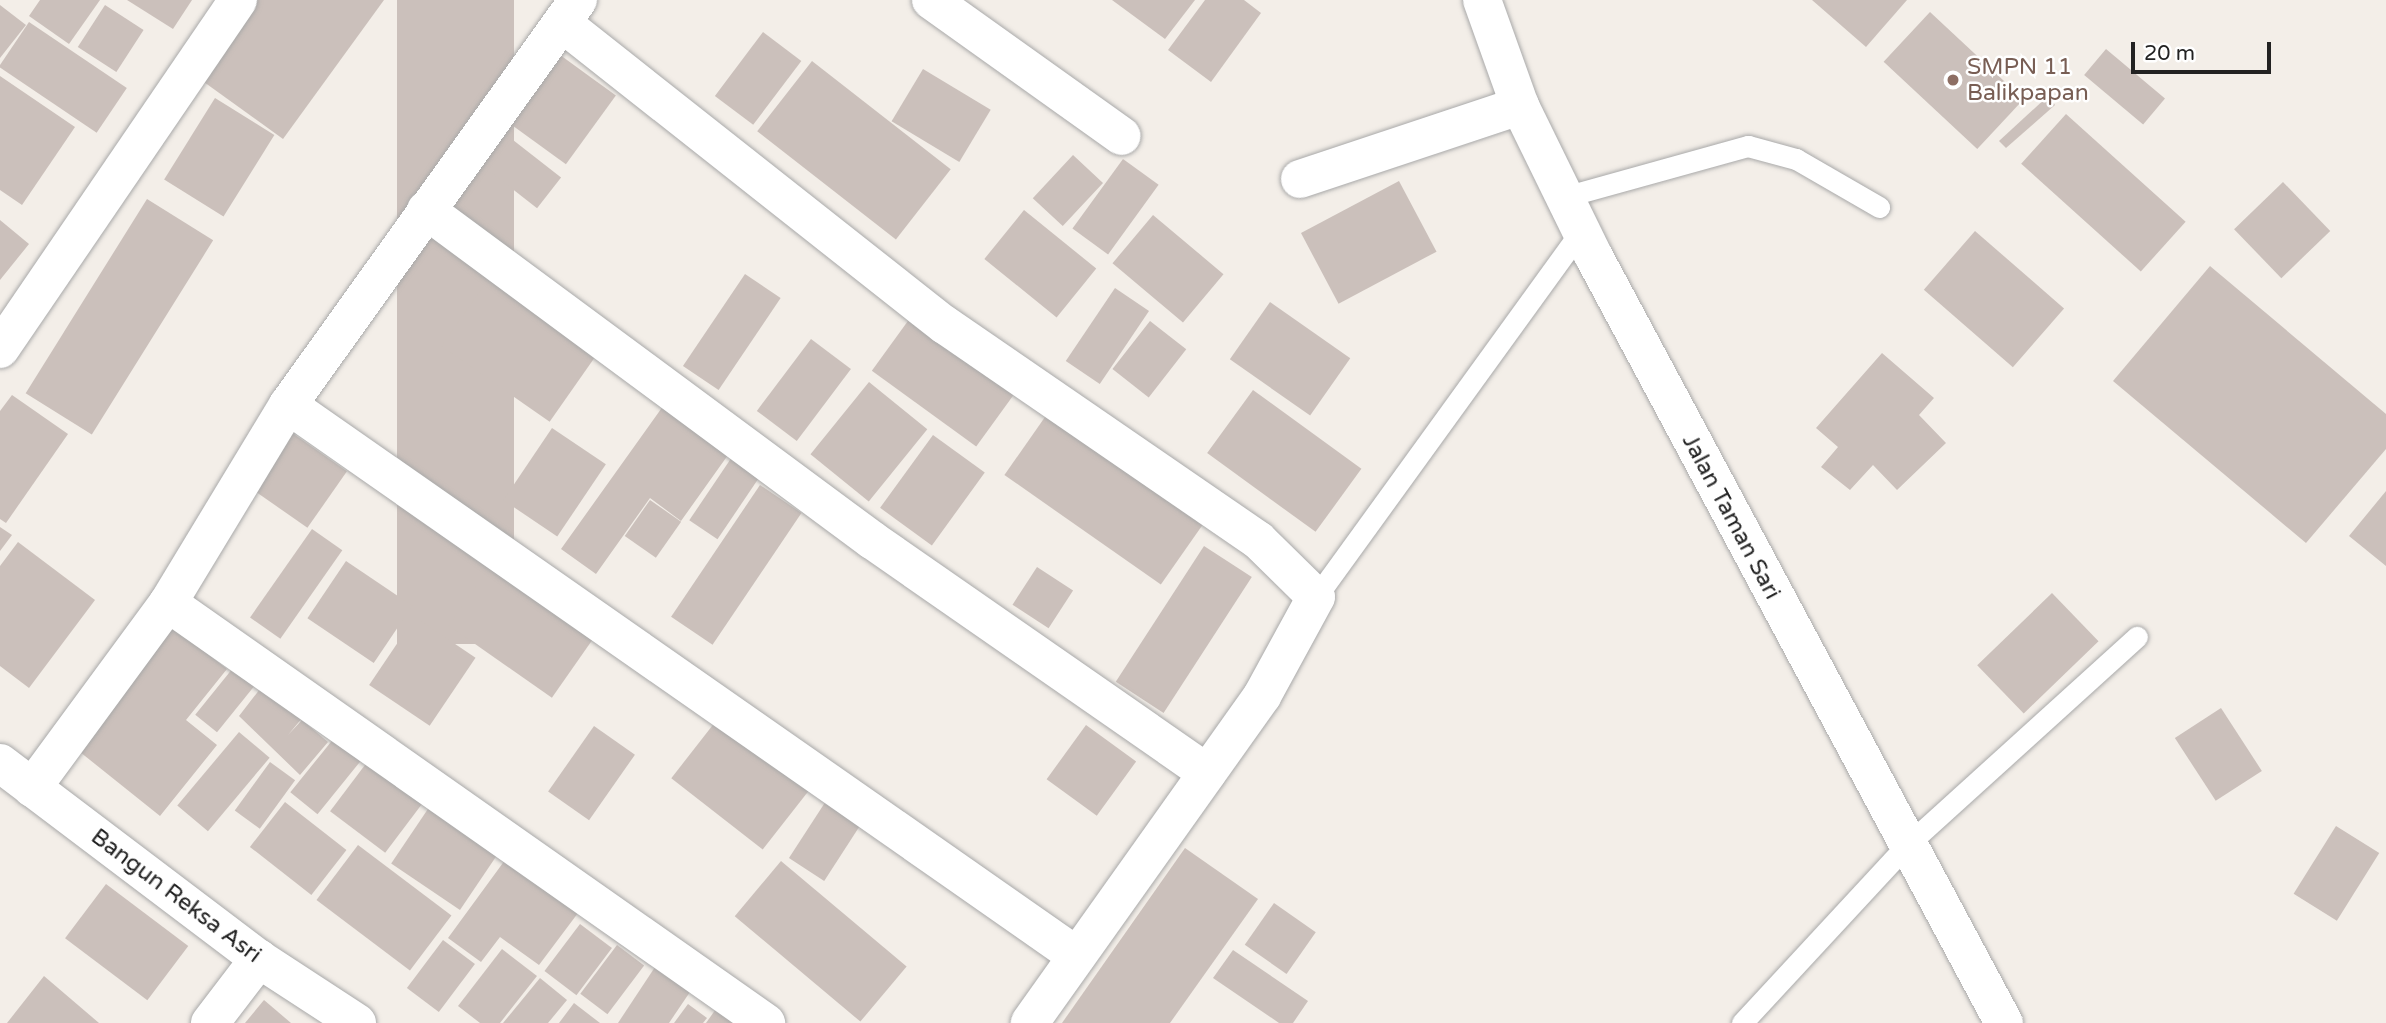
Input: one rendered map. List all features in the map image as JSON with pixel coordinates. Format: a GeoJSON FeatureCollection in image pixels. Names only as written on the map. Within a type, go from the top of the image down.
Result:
{"type":"FeatureCollection","features":[{"type":"Feature","properties":{"kind":"street"},"geometry":{"type":"LineString","coordinates":[[0,349],[238,0]]}},
{"type":"Feature","properties":{"kind":"street"},"geometry":{"type":"LineString","coordinates":[[931,0],[1122,136]]}},
{"type":"Feature","properties":{"kind":"street","name":"Jalan Taman Sari"},"geometry":{"type":"LineString","coordinates":[[1482,0],[1520,106],[1581,231],[1905,847],[2004,1023]]}},
{"type":"Feature","properties":{"kind":"street"},"geometry":{"type":"LineString","coordinates":[[32,788],[168,603],[288,405],[570,12],[945,325],[1258,540],[1316,597],[1262,696],[1030,1023]]}},
{"type":"Feature","properties":{"kind":"street"},"geometry":{"type":"LineString","coordinates":[[1300,179],[1520,106]]}},
{"type":"Feature","properties":{"kind":"street"},"geometry":{"type":"LineString","coordinates":[[426,210],[872,540],[1207,773]]}},
{"type":"Feature","properties":{"kind":"street"},"geometry":{"type":"LineString","coordinates":[[288,405],[1077,956]]}},
{"type":"Feature","properties":{"kind":"street"},"geometry":{"type":"LineString","coordinates":[[168,603],[766,1023]]}},
{"type":"Feature","properties":{"kind":"street","name":"Bangun Reksa Asri"},"geometry":{"type":"LineString","coordinates":[[0,763],[259,959],[357,1023]]}},
{"type":"Feature","properties":{"kind":"street"},"geometry":{"type":"LineString","coordinates":[[210,1023],[259,959]]}},
{"type":"Feature","properties":{"kind":"lane"},"geometry":{"type":"LineString","coordinates":[[1564,197],[1748,146],[1796,159],[1879,207]]}},
{"type":"Feature","properties":{"kind":"lane"},"geometry":{"type":"LineString","coordinates":[[1316,597],[1581,231]]}},
{"type":"Feature","properties":{"kind":"lane"},"geometry":{"type":"LineString","coordinates":[[1742,1023],[1905,847],[2137,637]]}},
{"type":"Feature","properties":{"kind":"building"},"geometry":{"type":"Polygon","coordinates":[[[40,0],[100,0],[69,44],[29,16],[40,0]]]}},
{"type":"Feature","properties":{"kind":"building"},"geometry":{"type":"Polygon","coordinates":[[[127,0],[192,0],[173,29],[127,0]]]}},
{"type":"Feature","properties":{"kind":"building"},"geometry":{"type":"Polygon","coordinates":[[[252,0],[384,0],[283,139],[197,77],[252,0]]]}},
{"type":"Feature","properties":{"kind":"building"},"geometry":{"type":"Polygon","coordinates":[[[397,0],[514,0],[514,644],[397,644],[397,0]]]}},
{"type":"Feature","properties":{"kind":"building"},"geometry":{"type":"Polygon","coordinates":[[[1112,0],[1195,0],[1165,39],[1112,0]]]}},
{"type":"Feature","properties":{"kind":"building"},"geometry":{"type":"Polygon","coordinates":[[[1205,0],[1244,0],[1261,13],[1211,82],[1168,50],[1205,0]]]}},
{"type":"Feature","properties":{"kind":"building"},"geometry":{"type":"Polygon","coordinates":[[[1812,0],[1907,0],[1866,47],[1812,0]]]}},
{"type":"Feature","properties":{"kind":"building"},"geometry":{"type":"Polygon","coordinates":[[[0,5],[26,25],[0,58],[0,5]]]}},
{"type":"Feature","properties":{"kind":"building"},"geometry":{"type":"Polygon","coordinates":[[[105,5],[144,30],[116,72],[78,47],[105,5]]]}},
{"type":"Feature","properties":{"kind":"building","name":"SMPN 11 Balikpapan"},"geometry":{"type":"Polygon","coordinates":[[[1930,12],[2024,99],[1977,149],[1884,62],[1930,12]]]}},
{"type":"Feature","properties":{"kind":"building"},"geometry":{"type":"Polygon","coordinates":[[[29,22],[127,88],[97,133],[0,68],[29,22]]]}},
{"type":"Feature","properties":{"kind":"building"},"geometry":{"type":"Polygon","coordinates":[[[763,32],[801,61],[753,125],[715,96],[763,32]]]}},
{"type":"Feature","properties":{"kind":"building"},"geometry":{"type":"Polygon","coordinates":[[[2106,49],[2165,98],[2143,125],[2084,75],[2106,49]]]}},
{"type":"Feature","properties":{"kind":"building"},"geometry":{"type":"Polygon","coordinates":[[[556,52],[616,95],[566,164],[506,121],[556,52]]]}},
{"type":"Feature","properties":{"kind":"building"},"geometry":{"type":"Polygon","coordinates":[[[812,61],[951,169],[896,239],[757,131],[812,61]]]}},
{"type":"Feature","properties":{"kind":"building"},"geometry":{"type":"Polygon","coordinates":[[[923,69],[991,110],[959,162],[892,121],[923,69]]]}},
{"type":"Feature","properties":{"kind":"building"},"geometry":{"type":"Polygon","coordinates":[[[0,76],[75,127],[22,205],[0,190],[0,76]]]}},
{"type":"Feature","properties":{"kind":"building"},"geometry":{"type":"Polygon","coordinates":[[[2048,96],[2055,105],[2006,148],[1999,141],[2048,96]]]}},
{"type":"Feature","properties":{"kind":"building"},"geometry":{"type":"Polygon","coordinates":[[[215,98],[274,135],[223,217],[164,179],[215,98]]]}},
{"type":"Feature","properties":{"kind":"building"},"geometry":{"type":"Polygon","coordinates":[[[2066,114],[2186,222],[2141,272],[2021,164],[2066,114]]]}},
{"type":"Feature","properties":{"kind":"building"},"geometry":{"type":"Polygon","coordinates":[[[513,140],[561,178],[537,208],[489,171],[513,140]]]}},
{"type":"Feature","properties":{"kind":"building"},"geometry":{"type":"Polygon","coordinates":[[[1073,155],[1103,183],[1063,226],[1033,198],[1073,155]]]}},
{"type":"Feature","properties":{"kind":"building"},"geometry":{"type":"Polygon","coordinates":[[[1123,159],[1159,185],[1108,254],[1072,229],[1123,159]]]}},
{"type":"Feature","properties":{"kind":"building"},"geometry":{"type":"Polygon","coordinates":[[[1399,181],[1437,252],[1339,304],[1301,233],[1399,181]]]}},
{"type":"Feature","properties":{"kind":"building"},"geometry":{"type":"Polygon","coordinates":[[[2283,182],[2330,231],[2281,278],[2234,229],[2283,182]]]}},
{"type":"Feature","properties":{"kind":"building"},"geometry":{"type":"Polygon","coordinates":[[[147,199],[213,240],[92,435],[26,393],[147,199]]]}},
{"type":"Feature","properties":{"kind":"building"},"geometry":{"type":"Polygon","coordinates":[[[1024,210],[1096,269],[1057,317],[984,259],[1024,210]]]}},
{"type":"Feature","properties":{"kind":"building"},"geometry":{"type":"Polygon","coordinates":[[[1153,215],[1223,274],[1183,322],[1113,263],[1153,215]]]}},
{"type":"Feature","properties":{"kind":"building"},"geometry":{"type":"Polygon","coordinates":[[[0,220],[29,244],[0,280],[0,220]]]}},
{"type":"Feature","properties":{"kind":"building"},"geometry":{"type":"Polygon","coordinates":[[[1975,231],[2064,308],[2013,367],[1924,290],[1975,231]]]}},
{"type":"Feature","properties":{"kind":"building"},"geometry":{"type":"Polygon","coordinates":[[[2210,266],[2386,414],[2386,449],[2306,543],[2113,381],[2210,266]]]}},
{"type":"Feature","properties":{"kind":"building"},"geometry":{"type":"Polygon","coordinates":[[[492,274],[600,350],[550,422],[442,346],[492,274]]]}},
{"type":"Feature","properties":{"kind":"building"},"geometry":{"type":"Polygon","coordinates":[[[745,274],[781,298],[719,390],[683,366],[745,274]]]}},
{"type":"Feature","properties":{"kind":"building"},"geometry":{"type":"Polygon","coordinates":[[[1115,288],[1149,311],[1100,384],[1066,361],[1115,288]]]}},
{"type":"Feature","properties":{"kind":"building"},"geometry":{"type":"Polygon","coordinates":[[[1270,302],[1350,358],[1310,416],[1230,359],[1270,302]]]}},
{"type":"Feature","properties":{"kind":"building"},"geometry":{"type":"Polygon","coordinates":[[[913,314],[1017,390],[976,446],[872,371],[913,314]]]}},
{"type":"Feature","properties":{"kind":"building"},"geometry":{"type":"Polygon","coordinates":[[[1150,321],[1186,349],[1149,397],[1112,369],[1150,321]]]}},
{"type":"Feature","properties":{"kind":"building"},"geometry":{"type":"Polygon","coordinates":[[[811,339],[851,369],[797,441],[757,411],[811,339]]]}},
{"type":"Feature","properties":{"kind":"building"},"geometry":{"type":"Polygon","coordinates":[[[1882,353],[1934,398],[1919,415],[1946,443],[1897,490],[1873,465],[1850,490],[1821,467],[1838,447],[1816,428],[1882,353]]]}},
{"type":"Feature","properties":{"kind":"building"},"geometry":{"type":"Polygon","coordinates":[[[869,382],[927,429],[869,501],[810,454],[869,382]]]}},
{"type":"Feature","properties":{"kind":"building"},"geometry":{"type":"Polygon","coordinates":[[[1253,390],[1361,469],[1316,532],[1207,453],[1253,390]]]}},
{"type":"Feature","properties":{"kind":"building"},"geometry":{"type":"Polygon","coordinates":[[[12,395],[68,434],[6,523],[0,519],[0,411],[12,395]]]}},
{"type":"Feature","properties":{"kind":"building"},"geometry":{"type":"Polygon","coordinates":[[[666,402],[733,448],[681,521],[650,498],[596,574],[561,549],[666,402]]]}},
{"type":"Feature","properties":{"kind":"building"},"geometry":{"type":"Polygon","coordinates":[[[1052,407],[1208,517],[1161,585],[1004,475],[1052,407]]]}},
{"type":"Feature","properties":{"kind":"building"},"geometry":{"type":"Polygon","coordinates":[[[552,428],[606,464],[557,536],[503,500],[552,428]]]}},
{"type":"Feature","properties":{"kind":"building"},"geometry":{"type":"Polygon","coordinates":[[[288,430],[347,471],[307,528],[248,487],[288,430]]]}},
{"type":"Feature","properties":{"kind":"building"},"geometry":{"type":"Polygon","coordinates":[[[933,435],[985,473],[932,545],[880,508],[933,435]]]}},
{"type":"Feature","properties":{"kind":"building"},"geometry":{"type":"Polygon","coordinates":[[[734,454],[762,473],[717,539],[689,520],[734,454]]]}},
{"type":"Feature","properties":{"kind":"building"},"geometry":{"type":"Polygon","coordinates":[[[760,485],[801,513],[713,645],[671,617],[760,485]]]}},
{"type":"Feature","properties":{"kind":"building"},"geometry":{"type":"Polygon","coordinates":[[[2386,491],[2386,566],[2349,536],[2386,491]]]}},
{"type":"Feature","properties":{"kind":"building"},"geometry":{"type":"Polygon","coordinates":[[[650,500],[681,522],[656,558],[625,536],[650,500]]]}},
{"type":"Feature","properties":{"kind":"building"},"geometry":{"type":"Polygon","coordinates":[[[0,527],[12,535],[0,551],[0,527]]]}},
{"type":"Feature","properties":{"kind":"building"},"geometry":{"type":"Polygon","coordinates":[[[312,529],[342,550],[280,639],[250,617],[312,529]]]}},
{"type":"Feature","properties":{"kind":"building"},"geometry":{"type":"Polygon","coordinates":[[[18,542],[95,600],[29,688],[0,666],[0,566],[18,542]]]}},
{"type":"Feature","properties":{"kind":"building"},"geometry":{"type":"Polygon","coordinates":[[[1204,546],[1252,577],[1164,713],[1116,682],[1204,546]]]}},
{"type":"Feature","properties":{"kind":"building"},"geometry":{"type":"Polygon","coordinates":[[[498,555],[601,627],[552,698],[449,625],[498,555]]]}},
{"type":"Feature","properties":{"kind":"building"},"geometry":{"type":"Polygon","coordinates":[[[346,561],[412,606],[374,663],[307,618],[346,561]]]}},
{"type":"Feature","properties":{"kind":"building"},"geometry":{"type":"Polygon","coordinates":[[[1037,567],[1073,590],[1049,628],[1012,605],[1037,567]]]}},
{"type":"Feature","properties":{"kind":"building"},"geometry":{"type":"Polygon","coordinates":[[[2052,593],[2099,641],[2024,713],[1977,665],[2052,593]]]}},
{"type":"Feature","properties":{"kind":"building"},"geometry":{"type":"Polygon","coordinates":[[[415,617],[476,658],[430,726],[369,685],[415,617]]]}},
{"type":"Feature","properties":{"kind":"building"},"geometry":{"type":"Polygon","coordinates":[[[173,627],[227,669],[186,720],[217,745],[160,816],[75,748],[173,627]]]}},
{"type":"Feature","properties":{"kind":"building"},"geometry":{"type":"Polygon","coordinates":[[[233,668],[255,686],[217,732],[195,715],[233,668]]]}},
{"type":"Feature","properties":{"kind":"building"},"geometry":{"type":"Polygon","coordinates":[[[263,685],[303,717],[288,735],[302,720],[328,742],[300,775],[239,716],[263,685]]]}},
{"type":"Feature","properties":{"kind":"building"},"geometry":{"type":"Polygon","coordinates":[[[2221,708],[2262,771],[2216,801],[2175,738],[2221,708]]]}},
{"type":"Feature","properties":{"kind":"building"},"geometry":{"type":"Polygon","coordinates":[[[723,712],[814,783],[763,850],[671,778],[723,712]]]}},
{"type":"Feature","properties":{"kind":"building"},"geometry":{"type":"Polygon","coordinates":[[[1086,725],[1136,761],[1097,816],[1047,779],[1086,725]]]}},
{"type":"Feature","properties":{"kind":"building"},"geometry":{"type":"Polygon","coordinates":[[[594,726],[635,755],[589,820],[548,792],[594,726]]]}},
{"type":"Feature","properties":{"kind":"building"},"geometry":{"type":"Polygon","coordinates":[[[239,732],[270,758],[208,831],[177,806],[239,732]]]}},
{"type":"Feature","properties":{"kind":"building"},"geometry":{"type":"Polygon","coordinates":[[[335,737],[362,759],[318,814],[290,792],[335,737]]]}},
{"type":"Feature","properties":{"kind":"building"},"geometry":{"type":"Polygon","coordinates":[[[368,761],[423,803],[385,853],[330,811],[368,761]]]}},
{"type":"Feature","properties":{"kind":"building"},"geometry":{"type":"Polygon","coordinates":[[[270,762],[295,780],[260,829],[235,811],[270,762]]]}},
{"type":"Feature","properties":{"kind":"building"},"geometry":{"type":"Polygon","coordinates":[[[826,801],[861,824],[824,881],[789,858],[826,801]]]}},
{"type":"Feature","properties":{"kind":"building"},"geometry":{"type":"Polygon","coordinates":[[[285,802],[346,850],[311,895],[250,847],[285,802]]]}},
{"type":"Feature","properties":{"kind":"building"},"geometry":{"type":"Polygon","coordinates":[[[432,803],[501,849],[460,910],[391,864],[432,803]]]}},
{"type":"Feature","properties":{"kind":"building"},"geometry":{"type":"Polygon","coordinates":[[[2336,826],[2379,853],[2337,921],[2294,894],[2336,826]]]}},
{"type":"Feature","properties":{"kind":"building"},"geometry":{"type":"Polygon","coordinates":[[[358,845],[451,915],[410,971],[316,900],[358,845]]]}},
{"type":"Feature","properties":{"kind":"building"},"geometry":{"type":"Polygon","coordinates":[[[1185,848],[1258,899],[1170,1023],[1062,1023],[1185,848]]]}},
{"type":"Feature","properties":{"kind":"building"},"geometry":{"type":"Polygon","coordinates":[[[511,852],[584,905],[539,965],[500,937],[481,962],[448,938],[511,852]]]}},
{"type":"Feature","properties":{"kind":"building"},"geometry":{"type":"Polygon","coordinates":[[[781,861],[907,966],[860,1022],[735,916],[781,861]]]}},
{"type":"Feature","properties":{"kind":"building"},"geometry":{"type":"Polygon","coordinates":[[[106,884],[188,946],[147,1000],[65,938],[106,884]]]}},
{"type":"Feature","properties":{"kind":"building"},"geometry":{"type":"Polygon","coordinates":[[[1274,903],[1316,932],[1287,974],[1245,945],[1274,903]]]}},
{"type":"Feature","properties":{"kind":"building"},"geometry":{"type":"Polygon","coordinates":[[[580,924],[612,948],[576,995],[544,971],[580,924]]]}},
{"type":"Feature","properties":{"kind":"building"},"geometry":{"type":"Polygon","coordinates":[[[443,940],[475,964],[439,1012],[407,988],[443,940]]]}},
{"type":"Feature","properties":{"kind":"building"},"geometry":{"type":"Polygon","coordinates":[[[617,945],[644,965],[607,1014],[580,994],[617,945]]]}},
{"type":"Feature","properties":{"kind":"building"},"geometry":{"type":"Polygon","coordinates":[[[502,949],[537,976],[500,1023],[480,1023],[458,1006],[502,949]]]}},
{"type":"Feature","properties":{"kind":"building"},"geometry":{"type":"Polygon","coordinates":[[[1233,950],[1308,1001],[1293,1023],[1279,1023],[1213,978],[1233,950]]]}},
{"type":"Feature","properties":{"kind":"building"},"geometry":{"type":"Polygon","coordinates":[[[659,961],[694,986],[669,1023],[618,1023],[659,961]]]}},
{"type":"Feature","properties":{"kind":"building"},"geometry":{"type":"Polygon","coordinates":[[[44,976],[99,1023],[7,1023],[44,976]]]}},
{"type":"Feature","properties":{"kind":"building"},"geometry":{"type":"Polygon","coordinates":[[[540,978],[567,1000],[548,1023],[503,1023],[540,978]]]}},
{"type":"Feature","properties":{"kind":"building"},"geometry":{"type":"Polygon","coordinates":[[[723,999],[756,1023],[706,1023],[723,999]]]}},
{"type":"Feature","properties":{"kind":"building"},"geometry":{"type":"Polygon","coordinates":[[[264,1000],[291,1023],[245,1023],[264,1000]]]}},
{"type":"Feature","properties":{"kind":"building"},"geometry":{"type":"Polygon","coordinates":[[[574,1003],[600,1023],[559,1023],[574,1003]]]}},
{"type":"Feature","properties":{"kind":"building"},"geometry":{"type":"Polygon","coordinates":[[[688,1004],[707,1018],[703,1023],[674,1023],[688,1004]]]}},
{"type":"Feature","properties":{"kind":"place","name":"SMPN 11 Balikpapan"},"geometry":{"type":"Point","coordinates":[1953,80]}}]}
